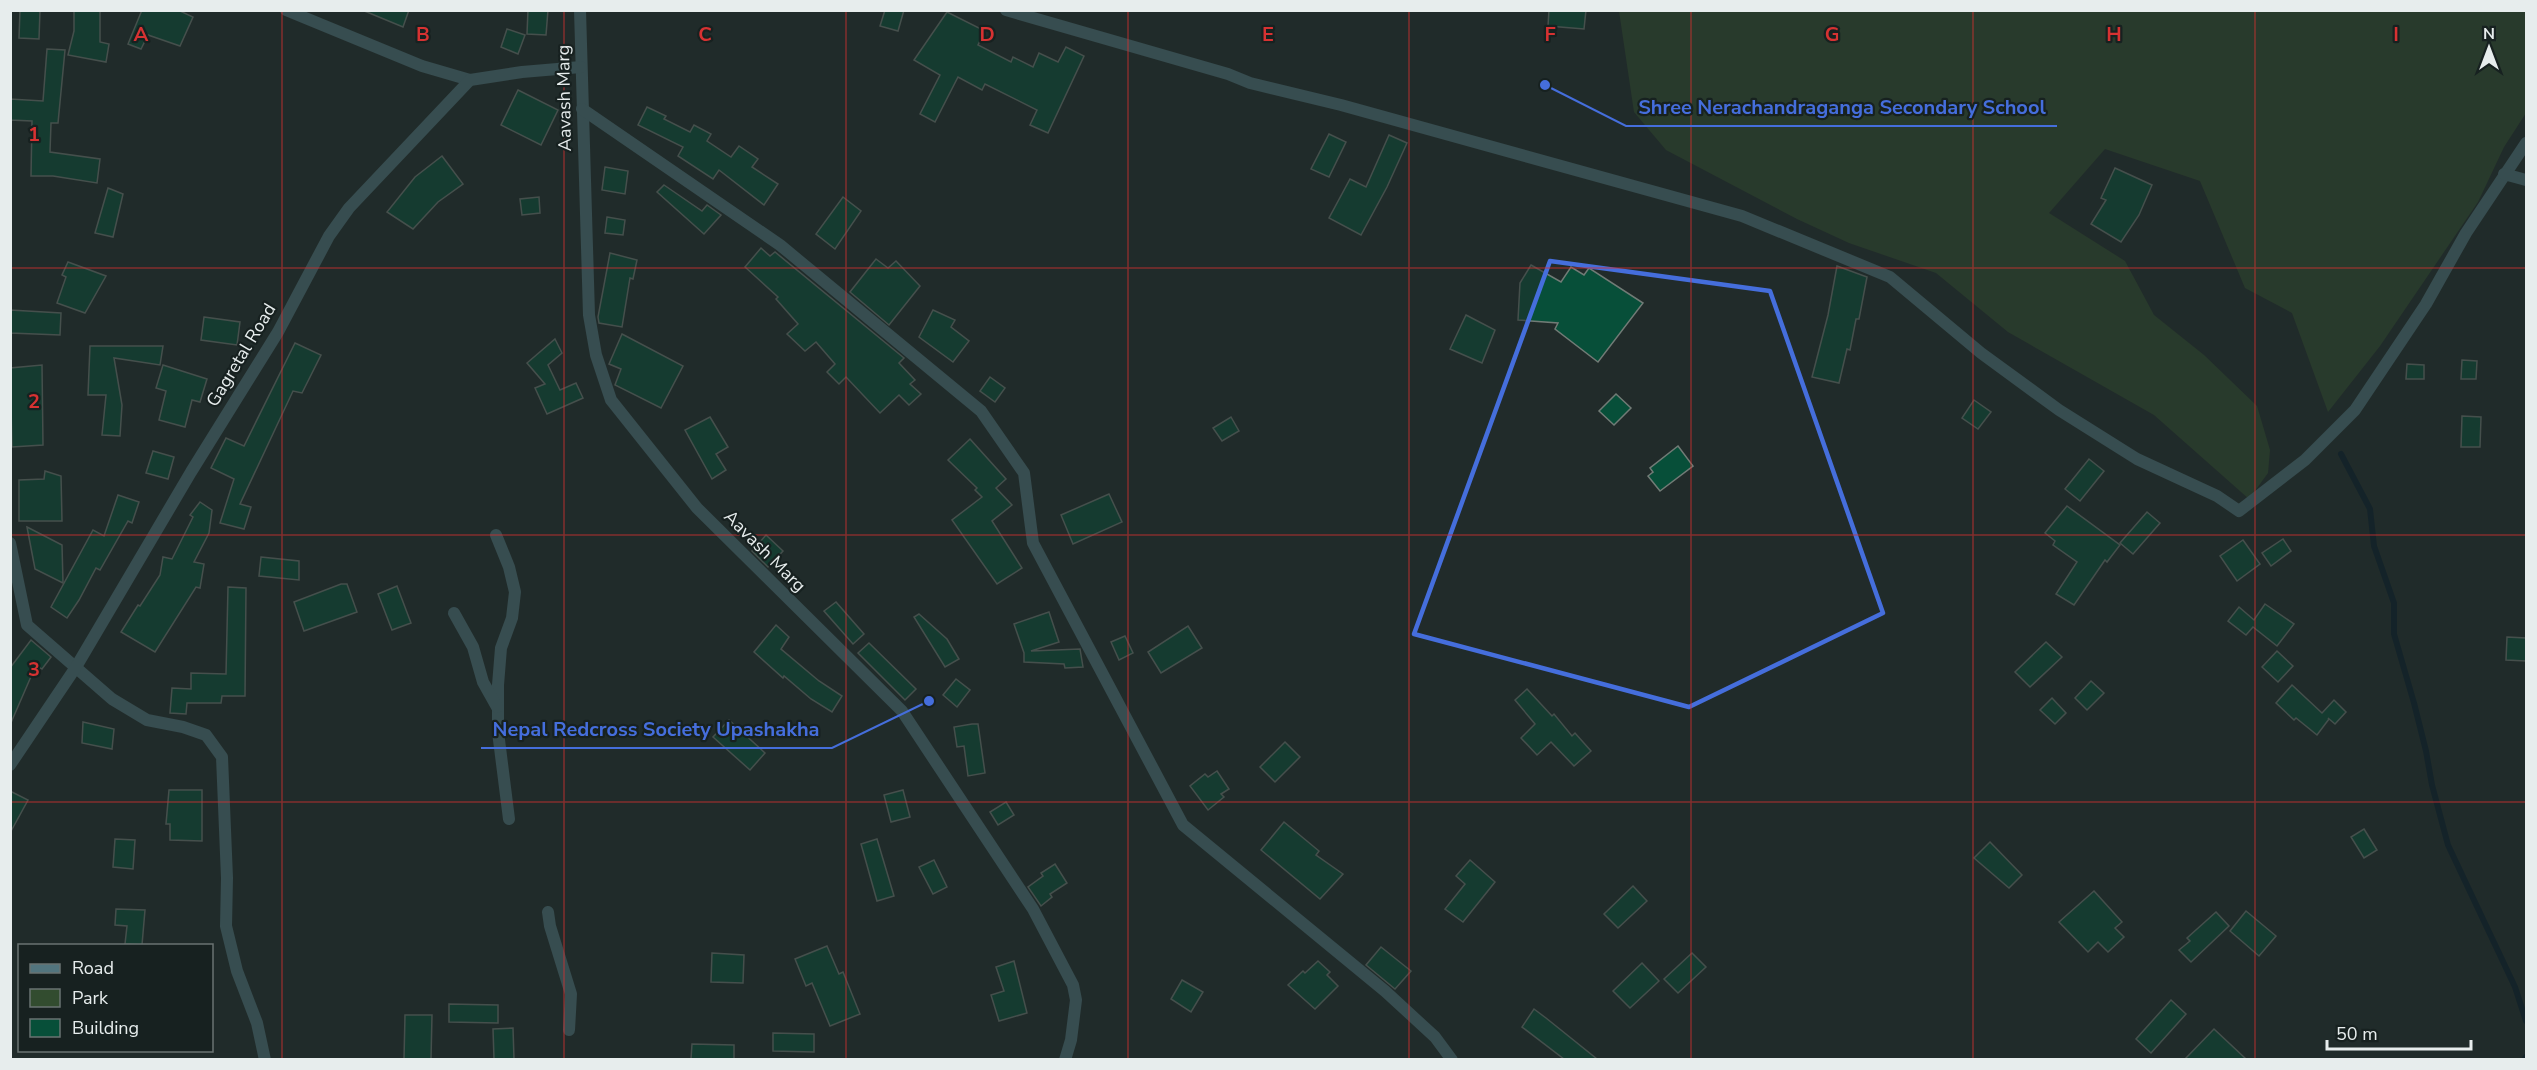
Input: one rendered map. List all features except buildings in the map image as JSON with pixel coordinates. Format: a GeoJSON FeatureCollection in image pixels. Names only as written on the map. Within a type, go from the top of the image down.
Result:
{"type":"FeatureCollection","features":[{"type":"Feature","properties":{"kind":"street"},"geometry":{"type":"LineString","coordinates":[[286,10],[422,66],[470,80],[522,72],[581,67]]}},
{"type":"Feature","properties":{"kind":"street","name":"Aavash Marg"},"geometry":{"type":"LineString","coordinates":[[580,10],[589,315],[596,355],[611,400],[697,508],[902,711],[1033,909],[1065,966],[1076,1000],[1071,1040],[1065,1059]]}},
{"type":"Feature","properties":{"kind":"street"},"geometry":{"type":"LineString","coordinates":[[1006,10],[1217,71],[1250,83],[1341,105],[1742,216],[1890,277],[1981,353],[2059,410],[2137,459],[2217,496],[2239,511],[2305,460],[2355,410],[2413,324],[2466,233],[2526,143]]}},
{"type":"Feature","properties":{"kind":"street","name":"Gagretal Road"},"geometry":{"type":"LineString","coordinates":[[10,765],[75,667],[191,472],[278,332],[329,236],[349,208],[470,80]]}},
{"type":"Feature","properties":{"kind":"street"},"geometry":{"type":"LineString","coordinates":[[582,109],[780,245],[981,411],[1024,473],[1033,543],[1183,825],[1385,991],[1435,1037],[1452,1059]]}},
{"type":"Feature","properties":{"kind":"street"},"geometry":{"type":"LineString","coordinates":[[2505,174],[2526,180]]}},
{"type":"Feature","properties":{"kind":"street"},"geometry":{"type":"LineString","coordinates":[[496,535],[509,567],[515,592],[512,618],[501,648],[498,709],[498,732],[509,819]]}},
{"type":"Feature","properties":{"kind":"street"},"geometry":{"type":"LineString","coordinates":[[10,543],[27,625],[112,699],[147,720],[183,727],[206,735],[222,757],[226,926],[237,971],[257,1023],[265,1059]]}},
{"type":"Feature","properties":{"kind":"street"},"geometry":{"type":"LineString","coordinates":[[454,613],[472,647],[483,682],[498,709]]}},
{"type":"Feature","properties":{"kind":"street"},"geometry":{"type":"LineString","coordinates":[[548,912],[570,994],[568,1030]]}},
{"type":"Feature","properties":{"kind":"highlighted area"},"geometry":{"type":"Polygon","coordinates":[[[1550,261],[1770,291],[1883,613],[1689,707],[1414,634],[1550,261]]]}},
{"type":"Feature","properties":{"kind":"green space"},"geometry":{"type":"Polygon","coordinates":[[[1619,11],[2526,11],[2526,113],[2504,147],[2478,202],[2380,346],[2328,412],[2292,313],[2245,288],[2200,181],[2105,149],[2049,213],[2125,261],[2154,315],[2204,355],[2257,406],[2270,450],[2268,473],[2249,499],[2154,415],[2008,332],[1936,273],[1849,243],[1797,219],[1666,150],[1634,112],[1619,11]]]}},
{"type":"Feature","properties":{"kind":"waterway"},"geometry":{"type":"LineString","coordinates":[[2341,454],[2370,509],[2374,546],[2394,603],[2394,634],[2414,703],[2448,845],[2515,987],[2526,1021]]}},
{"type":"Feature","properties":{"kind":"place","name":"Shree Nerachandraganga Secondary School"},"geometry":{"type":"Point","coordinates":[1545,85]}},
{"type":"Feature","properties":{"kind":"place","name":"Nepal Redcross Society Upashakha"},"geometry":{"type":"Point","coordinates":[929,701]}}]}
